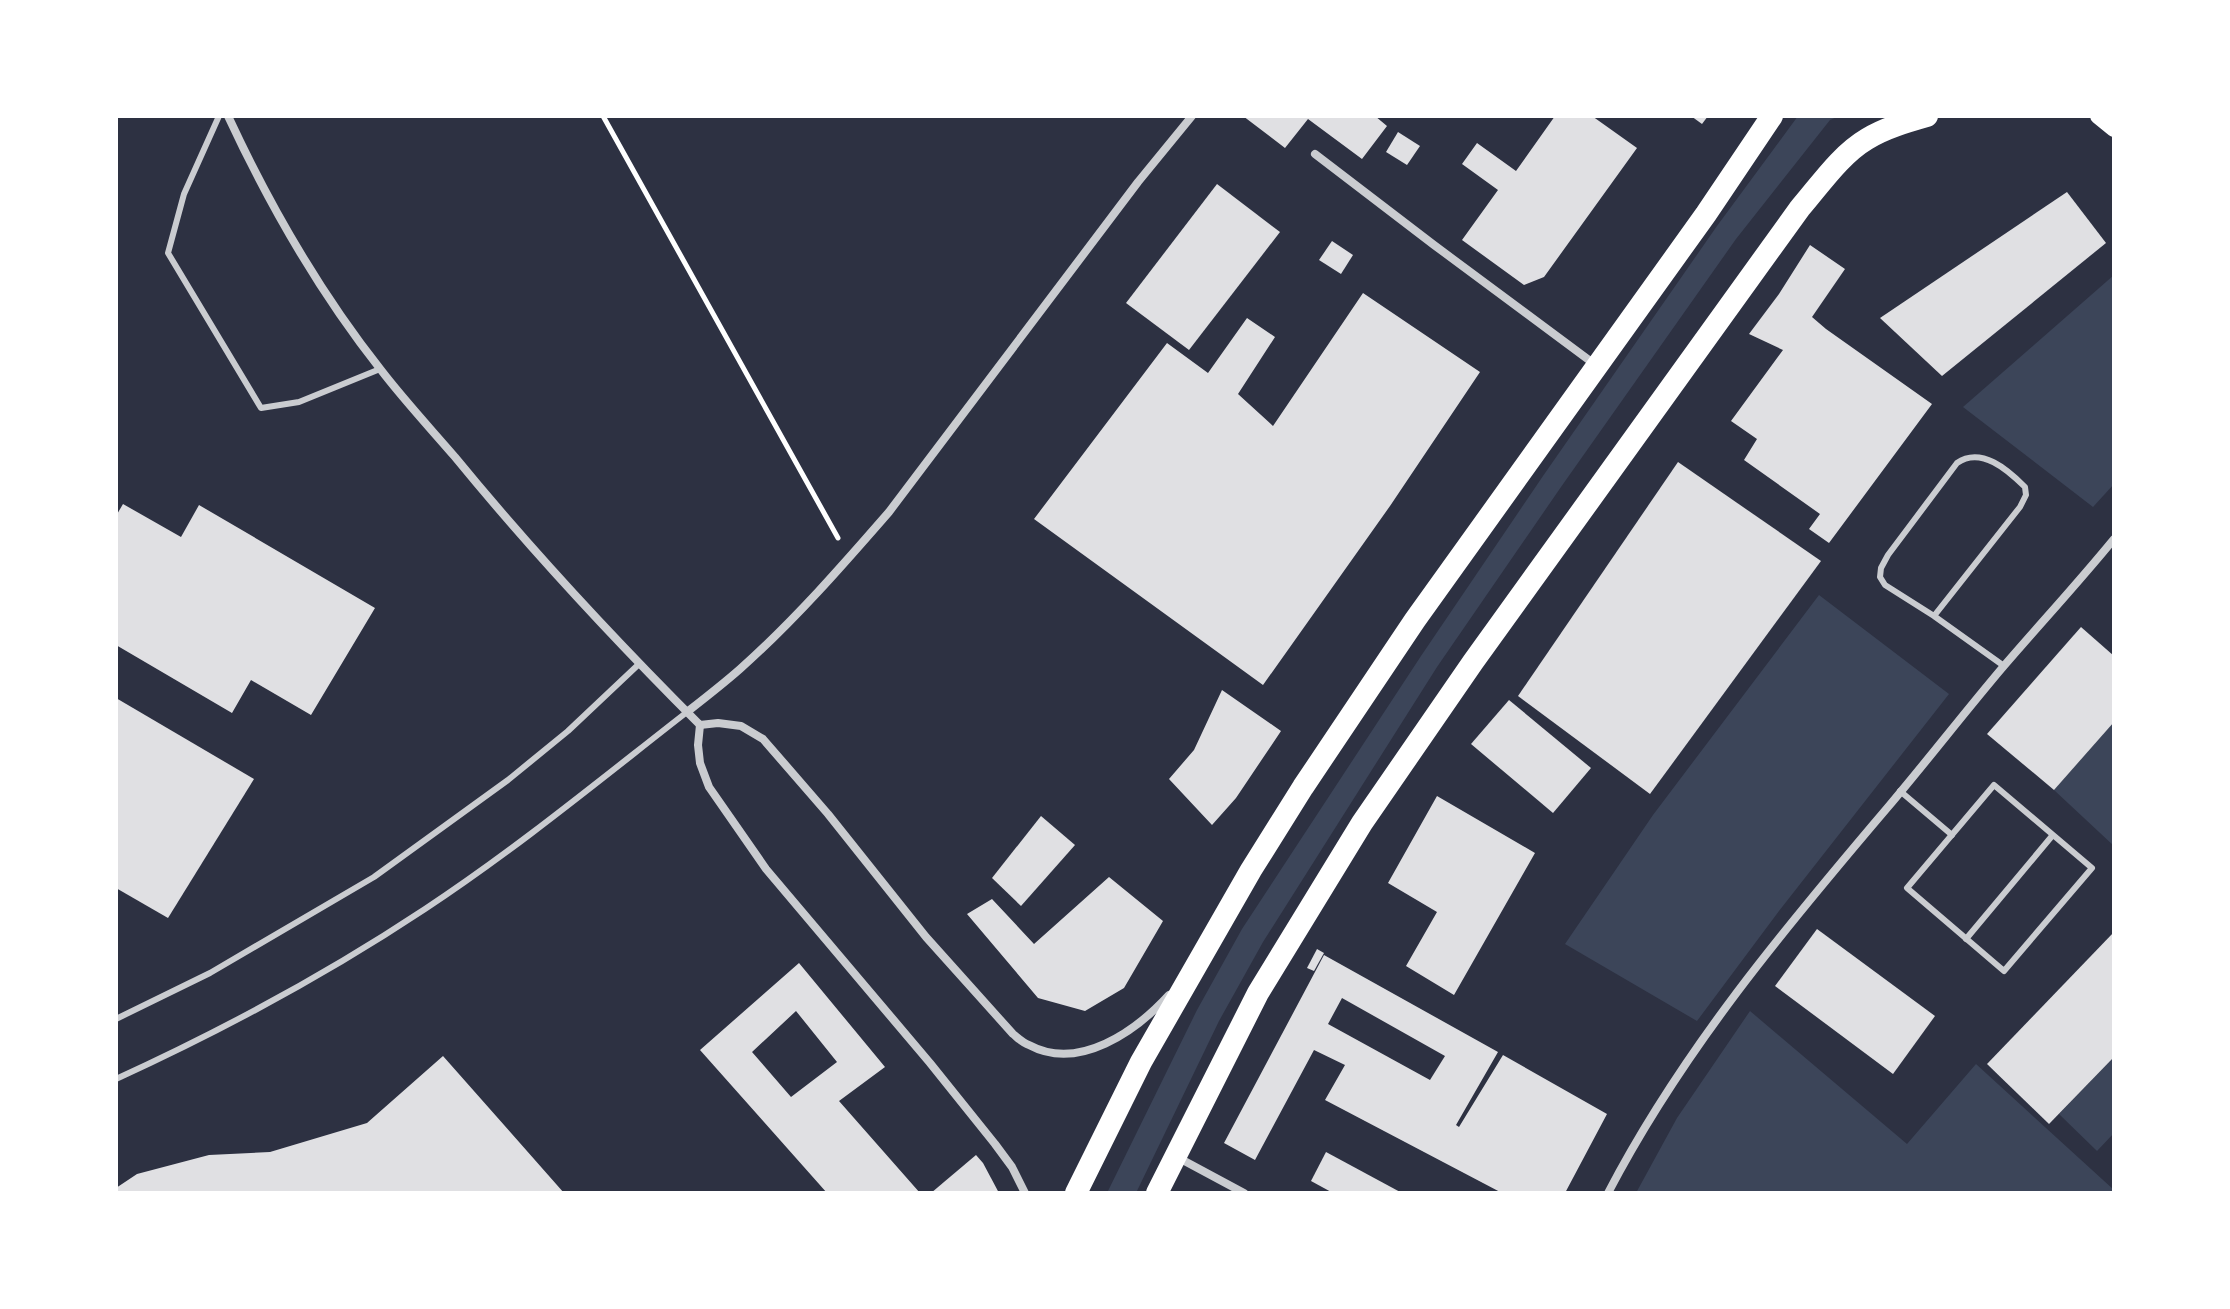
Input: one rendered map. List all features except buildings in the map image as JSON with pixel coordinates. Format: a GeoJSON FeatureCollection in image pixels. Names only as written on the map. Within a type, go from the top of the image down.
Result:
{"type":"FeatureCollection","features":[{"type":"Feature","properties":{"kind":"highway"},"geometry":{"type":"LineString","coordinates":[[1076,1193],[1141,1062],[1251,870],[1311,774],[1415,620],[1706,214],[1772,116]]}},
{"type":"Feature","properties":{"kind":"highway"},"geometry":{"type":"LineString","coordinates":[[1157,1193],[1258,993],[1362,823],[1473,662],[1800,208],[1841,160],[1865,140],[1927,116]]}},
{"type":"Feature","properties":{"kind":"main road"},"geometry":{"type":"LineString","coordinates":[[2098,116],[2114,129]]}},
{"type":"Feature","properties":{"kind":"street"},"geometry":{"type":"LineString","coordinates":[[228,116],[280,220],[380,369],[520,536],[700,725]]}},
{"type":"Feature","properties":{"kind":"street"},"geometry":{"type":"LineString","coordinates":[[687,712],[740,669],[792,618],[889,512],[1138,182],[1192,116]]}},
{"type":"Feature","properties":{"kind":"street"},"geometry":{"type":"LineString","coordinates":[[1315,154],[1597,366]]}},
{"type":"Feature","properties":{"kind":"street"},"geometry":{"type":"LineString","coordinates":[[1608,1193],[1635,1142],[1701,1039],[1814,892],[2114,539]]}},
{"type":"Feature","properties":{"kind":"street"},"geometry":{"type":"LineString","coordinates":[[700,725],[718,723],[741,726],[763,739],[828,814],[926,937],[1013,1034],[1030,1046],[1060,1054],[1085,1051],[1111,1041],[1152,1012],[1200,959]]}},
{"type":"Feature","properties":{"kind":"street"},"geometry":{"type":"LineString","coordinates":[[700,725],[700,763],[709,787],[766,869],[995,1144],[1012,1167],[1025,1193]]}},
{"type":"Feature","properties":{"kind":"street"},"geometry":{"type":"LineString","coordinates":[[1174,1156],[1244,1193]]}},
{"type":"Feature","properties":{"kind":"lane"},"geometry":{"type":"LineString","coordinates":[[219,116],[184,194],[168,253],[261,408],[299,402],[380,369]]}},
{"type":"Feature","properties":{"kind":"lane"},"geometry":{"type":"LineString","coordinates":[[1934,616],[2020,507],[2026,495],[2025,487],[2014,476],[1979,456],[1966,456],[1957,463],[1888,555],[1880,577],[1885,585],[2004,666]]}},
{"type":"Feature","properties":{"kind":"lane"},"geometry":{"type":"LineString","coordinates":[[116,1019],[210,973],[374,877],[508,780],[568,731],[639,664]]}},
{"type":"Feature","properties":{"kind":"lane"},"geometry":{"type":"LineString","coordinates":[[116,1079],[303,985],[425,909],[543,825],[687,712]]}},
{"type":"Feature","properties":{"kind":"lane"},"geometry":{"type":"LineString","coordinates":[[1994,785],[2052,836],[2092,868],[2004,971],[1907,888],[1994,785]]}},
{"type":"Feature","properties":{"kind":"lane"},"geometry":{"type":"LineString","coordinates":[[1900,791],[1952,835]]}},
{"type":"Feature","properties":{"kind":"lane"},"geometry":{"type":"LineString","coordinates":[[1966,939],[2052,836]]}},
{"type":"Feature","properties":{"kind":"path"},"geometry":{"type":"LineString","coordinates":[[603,116],[849,558]]}},
{"type":"Feature","properties":{"kind":"shaded area"},"geometry":{"type":"Polygon","coordinates":[[[1798,116],[1839,116],[1830,120],[1736,239],[1437,667],[1263,942],[1219,1021],[1136,1193],[1107,1193],[1197,1010],[1242,929],[1543,476],[1717,226],[1798,116]]]}},
{"type":"Feature","properties":{"kind":"shaded area"},"geometry":{"type":"Polygon","coordinates":[[[2114,275],[2114,484],[2093,507],[1963,407],[2114,275]]]}},
{"type":"Feature","properties":{"kind":"shaded area"},"geometry":{"type":"Polygon","coordinates":[[[1819,595],[1949,694],[1697,1021],[1565,944],[1653,815],[1819,595]]]}},
{"type":"Feature","properties":{"kind":"shaded area"},"geometry":{"type":"Polygon","coordinates":[[[2114,722],[2114,846],[2054,790],[2114,722]]]}},
{"type":"Feature","properties":{"kind":"shaded area"},"geometry":{"type":"Polygon","coordinates":[[[1750,1011],[1907,1144],[1976,1064],[2114,1193],[1636,1193],[1677,1118],[1750,1011]]]}},
{"type":"Feature","properties":{"kind":"shaded area"},"geometry":{"type":"Polygon","coordinates":[[[2114,1057],[2114,1133],[2097,1151],[2059,1114],[2114,1057]]]}}]}
